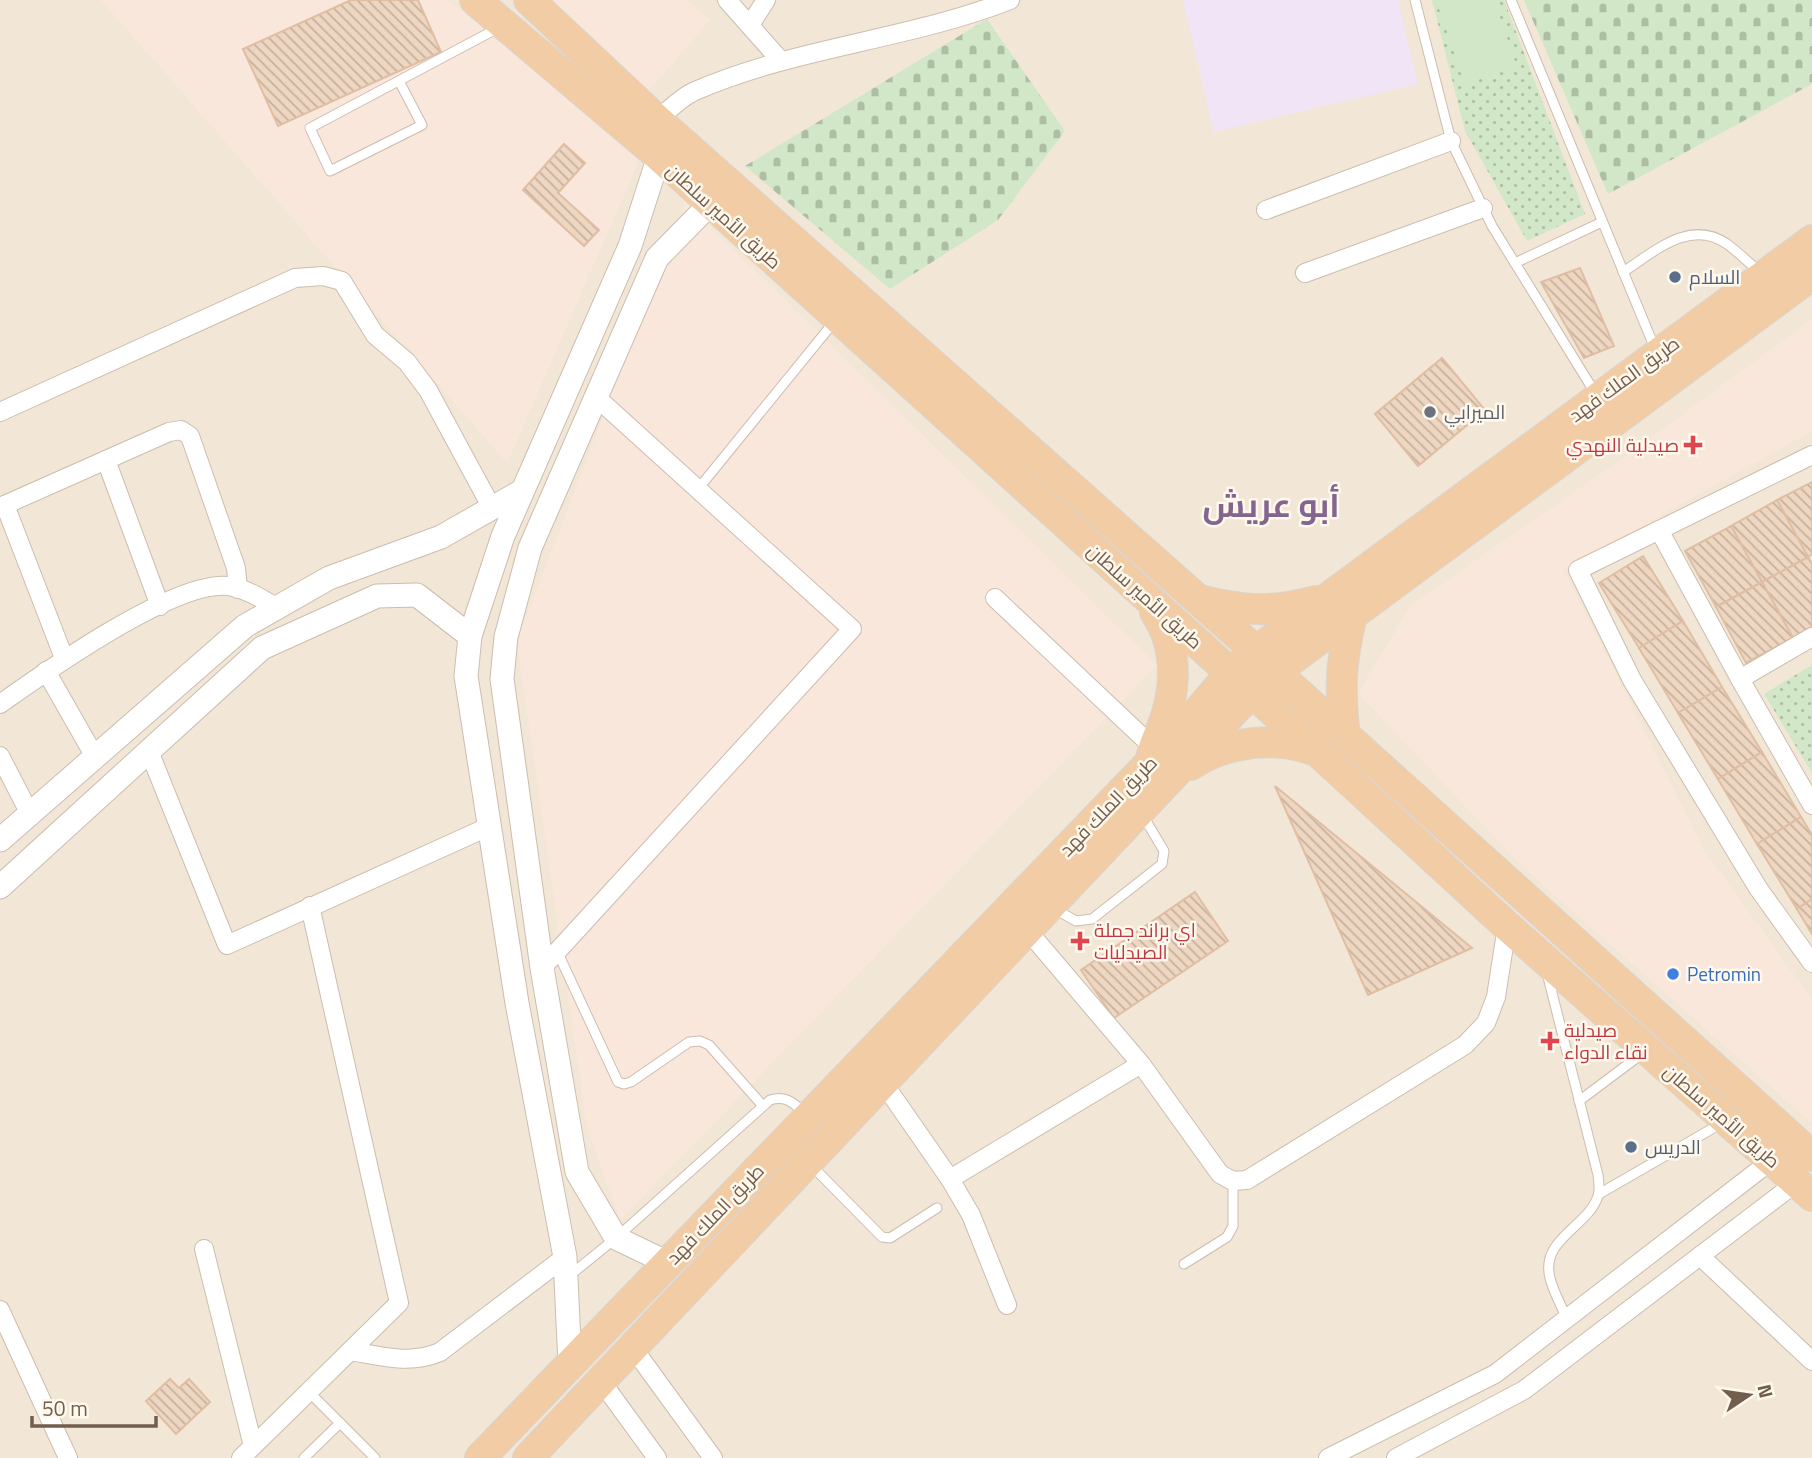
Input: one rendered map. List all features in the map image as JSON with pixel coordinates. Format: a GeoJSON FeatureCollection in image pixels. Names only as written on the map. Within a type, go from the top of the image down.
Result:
{"type":"FeatureCollection","features":[{"type":"Feature","properties":{"kind":"highway","name":"طريق الأمير سلطان"},"geometry":{"type":"LineString","coordinates":[[475,0],[659,156],[1507,926],[1805,1189]]}},
{"type":"Feature","properties":{"kind":"highway","name":"طريق الأمير سلطان"},"geometry":{"type":"LineString","coordinates":[[529,0],[657,120],[1197,600],[1810,1153]]}},
{"type":"Feature","properties":{"kind":"highway","name":"طريق الملك فهد"},"geometry":{"type":"LineString","coordinates":[[480,1458],[809,1117],[1158,764],[1265,662],[1327,598],[1812,240]]}},
{"type":"Feature","properties":{"kind":"highway","name":"طريق الملك فهد"},"geometry":{"type":"LineString","coordinates":[[1265,662],[1352,615],[1812,275]]}},
{"type":"Feature","properties":{"kind":"highway"},"geometry":{"type":"LineString","coordinates":[[1144,594],[1167,629],[1173,654],[1173,680],[1158,764],[1203,757],[1235,746],[1283,743],[1317,751]]}},
{"type":"Feature","properties":{"kind":"highway"},"geometry":{"type":"LineString","coordinates":[[1197,600],[1241,610],[1265,610],[1289,608],[1327,598]]}},
{"type":"Feature","properties":{"kind":"highway"},"geometry":{"type":"LineString","coordinates":[[1345,736],[1340,699],[1341,664],[1352,615]]}},
{"type":"Feature","properties":{"kind":"highway","name":"طريق الملك فهد"},"geometry":{"type":"LineString","coordinates":[[528,1458],[1141,811],[1158,764]]}},
{"type":"Feature","properties":{"kind":"street"},"geometry":{"type":"LineString","coordinates":[[727,0],[781,61]]}},
{"type":"Feature","properties":{"kind":"street"},"geometry":{"type":"LineString","coordinates":[[750,25],[766,0]]}},
{"type":"Feature","properties":{"kind":"street"},"geometry":{"type":"LineString","coordinates":[[657,120],[693,92],[781,61],[894,34],[971,6],[1010,0]]}},
{"type":"Feature","properties":{"kind":"street"},"geometry":{"type":"LineString","coordinates":[[1266,210],[1451,141]]}},
{"type":"Feature","properties":{"kind":"street"},"geometry":{"type":"LineString","coordinates":[[569,1365],[566,1268],[514,973],[466,676],[470,636],[503,536],[631,246],[659,156]]}},
{"type":"Feature","properties":{"kind":"street"},"geometry":{"type":"LineString","coordinates":[[668,1263],[616,1238],[577,1172],[549,960],[502,679],[506,637],[530,548],[657,258],[711,203]]}},
{"type":"Feature","properties":{"kind":"street"},"geometry":{"type":"LineString","coordinates":[[1305,273],[1483,208]]}},
{"type":"Feature","properties":{"kind":"street"},"geometry":{"type":"LineString","coordinates":[[0,412],[295,278],[323,276],[342,281],[375,335],[407,362],[428,390],[492,508]]}},
{"type":"Feature","properties":{"kind":"street"},"geometry":{"type":"LineString","coordinates":[[598,319],[625,332]]}},
{"type":"Feature","properties":{"kind":"street"},"geometry":{"type":"LineString","coordinates":[[514,973],[549,960],[852,629],[596,397]]}},
{"type":"Feature","properties":{"kind":"street"},"geometry":{"type":"LineString","coordinates":[[64,658],[2,506],[169,432],[181,430],[190,436],[236,568],[238,589]]}},
{"type":"Feature","properties":{"kind":"street"},"geometry":{"type":"LineString","coordinates":[[1812,455],[1578,570],[1632,680],[1758,888],[1812,963]]}},
{"type":"Feature","properties":{"kind":"street"},"geometry":{"type":"LineString","coordinates":[[106,460],[160,606]]}},
{"type":"Feature","properties":{"kind":"street"},"geometry":{"type":"LineString","coordinates":[[0,840],[245,626],[329,578],[441,537],[522,491]]}},
{"type":"Feature","properties":{"kind":"street"},"geometry":{"type":"LineString","coordinates":[[1659,530],[1740,679],[1810,799]]}},
{"type":"Feature","properties":{"kind":"street"},"geometry":{"type":"LineString","coordinates":[[0,704],[64,658],[178,596],[228,586],[255,595],[277,608]]}},
{"type":"Feature","properties":{"kind":"street"},"geometry":{"type":"LineString","coordinates":[[0,887],[262,649],[377,596],[417,595],[470,636]]}},
{"type":"Feature","properties":{"kind":"street"},"geometry":{"type":"LineString","coordinates":[[995,598],[1158,764]]}},
{"type":"Feature","properties":{"kind":"street"},"geometry":{"type":"LineString","coordinates":[[1740,679],[1812,637]]}},
{"type":"Feature","properties":{"kind":"street"},"geometry":{"type":"LineString","coordinates":[[46,671],[95,757]]}},
{"type":"Feature","properties":{"kind":"street"},"geometry":{"type":"LineString","coordinates":[[149,751],[226,945],[490,826]]}},
{"type":"Feature","properties":{"kind":"street"},"geometry":{"type":"LineString","coordinates":[[0,756],[30,814]]}},
{"type":"Feature","properties":{"kind":"street"},"geometry":{"type":"LineString","coordinates":[[247,1452],[399,1303],[310,906]]}},
{"type":"Feature","properties":{"kind":"street"},"geometry":{"type":"LineString","coordinates":[[1028,931],[1141,1064],[1220,1174],[1233,1181],[1247,1180],[1465,1045],[1486,1023],[1496,997],[1507,926]]}},
{"type":"Feature","properties":{"kind":"street"},"geometry":{"type":"LineString","coordinates":[[950,1179],[1141,1064]]}},
{"type":"Feature","properties":{"kind":"street"},"geometry":{"type":"LineString","coordinates":[[884,1084],[971,1214],[1007,1305]]}},
{"type":"Feature","properties":{"kind":"street"},"geometry":{"type":"LineString","coordinates":[[1328,1458],[1495,1374],[1772,1160]]}},
{"type":"Feature","properties":{"kind":"street"},"geometry":{"type":"LineString","coordinates":[[1396,1458],[1524,1390],[1700,1256],[1805,1189]]}},
{"type":"Feature","properties":{"kind":"street"},"geometry":{"type":"LineString","coordinates":[[204,1249],[247,1452]]}},
{"type":"Feature","properties":{"kind":"street"},"geometry":{"type":"LineString","coordinates":[[1700,1256],[1812,1362]]}},
{"type":"Feature","properties":{"kind":"street"},"geometry":{"type":"LineString","coordinates":[[349,1351],[411,1361],[426,1358],[440,1352],[566,1268]]}},
{"type":"Feature","properties":{"kind":"street"},"geometry":{"type":"LineString","coordinates":[[0,1310],[68,1458]]}},
{"type":"Feature","properties":{"kind":"street"},"geometry":{"type":"LineString","coordinates":[[633,1348],[713,1458]]}},
{"type":"Feature","properties":{"kind":"street"},"geometry":{"type":"LineString","coordinates":[[601,1381],[657,1458]]}},
{"type":"Feature","properties":{"kind":"lane"},"geometry":{"type":"LineString","coordinates":[[1415,0],[1451,141],[1483,208],[1598,398]]}},
{"type":"Feature","properties":{"kind":"lane"},"geometry":{"type":"LineString","coordinates":[[1511,0],[1657,355]]}},
{"type":"Feature","properties":{"kind":"lane"},"geometry":{"type":"LineString","coordinates":[[399,81],[422,125],[330,171],[310,128],[504,25]]}},
{"type":"Feature","properties":{"kind":"lane"},"geometry":{"type":"LineString","coordinates":[[1515,263],[1602,222]]}},
{"type":"Feature","properties":{"kind":"lane"},"geometry":{"type":"LineString","coordinates":[[1623,272],[1678,237],[1709,235],[1725,242],[1765,275]]}},
{"type":"Feature","properties":{"kind":"lane"},"geometry":{"type":"LineString","coordinates":[[698,489],[837,318]]}},
{"type":"Feature","properties":{"kind":"lane"},"geometry":{"type":"LineString","coordinates":[[1052,907],[1076,921],[1093,919],[1163,864],[1164,850],[1141,811]]}},
{"type":"Feature","properties":{"kind":"lane"},"geometry":{"type":"LineString","coordinates":[[1543,958],[1598,1175],[1599,1194],[1592,1208],[1555,1246],[1549,1259],[1549,1276],[1567,1318]]}},
{"type":"Feature","properties":{"kind":"lane"},"geometry":{"type":"LineString","coordinates":[[549,960],[618,1082],[631,1082],[689,1042],[700,1041],[709,1045],[764,1105]]}},
{"type":"Feature","properties":{"kind":"lane"},"geometry":{"type":"LineString","coordinates":[[1579,1101],[1647,1050]]}},
{"type":"Feature","properties":{"kind":"lane"},"geometry":{"type":"LineString","coordinates":[[566,1268],[616,1238],[764,1105],[778,1098],[788,1098],[809,1117]]}},
{"type":"Feature","properties":{"kind":"lane"},"geometry":{"type":"LineString","coordinates":[[1599,1194],[1727,1120]]}},
{"type":"Feature","properties":{"kind":"lane"},"geometry":{"type":"LineString","coordinates":[[809,1163],[882,1237],[890,1238],[937,1208]]}},
{"type":"Feature","properties":{"kind":"lane"},"geometry":{"type":"LineString","coordinates":[[1184,1264],[1227,1237],[1233,1226],[1233,1181]]}},
{"type":"Feature","properties":{"kind":"lane"},"geometry":{"type":"LineString","coordinates":[[308,1391],[374,1458]]}},
{"type":"Feature","properties":{"kind":"lane"},"geometry":{"type":"LineString","coordinates":[[304,1458],[340,1423]]}},
{"type":"Feature","properties":{"kind":"shaded area"},"geometry":{"type":"Polygon","coordinates":[[[0,0],[1812,0],[1812,1458],[0,1458],[0,0]]]}},
{"type":"Feature","properties":{"kind":"shaded area"},"geometry":{"type":"Polygon","coordinates":[[[101,0],[448,0],[641,156],[507,463],[101,0]]]}},
{"type":"Feature","properties":{"kind":"shaded area"},"geometry":{"type":"Polygon","coordinates":[[[555,0],[687,0],[710,20],[648,92],[550,6],[555,0]]]}},
{"type":"Feature","properties":{"kind":"shaded area"},"geometry":{"type":"Polygon","coordinates":[[[1183,0],[1398,0],[1418,84],[1214,132],[1183,0]]]}},
{"type":"Feature","properties":{"kind":"shaded area"},"geometry":{"type":"Polygon","coordinates":[[[685,202],[1157,665],[620,1220],[587,1127],[517,642],[685,202]]]}},
{"type":"Feature","properties":{"kind":"shaded area"},"geometry":{"type":"Polygon","coordinates":[[[1812,319],[1812,431],[1563,570],[1705,851],[1812,1000],[1812,1123],[1523,867],[1358,693],[1411,605],[1625,457],[1812,319]]]}},
{"type":"Feature","properties":{"kind":"green space"},"geometry":{"type":"Polygon","coordinates":[[[1432,0],[1504,0],[1585,214],[1527,241],[1465,131],[1432,0]]]}},
{"type":"Feature","properties":{"kind":"green space"},"geometry":{"type":"Polygon","coordinates":[[[1436,0],[1494,0],[1517,67],[1465,84],[1436,0]]]}},
{"type":"Feature","properties":{"kind":"green space"},"geometry":{"type":"Polygon","coordinates":[[[1524,0],[1812,0],[1812,84],[1608,194],[1524,0]]]}},
{"type":"Feature","properties":{"kind":"green space"},"geometry":{"type":"Polygon","coordinates":[[[987,19],[1065,131],[998,220],[890,289],[745,166],[987,19]]]}},
{"type":"Feature","properties":{"kind":"green space"},"geometry":{"type":"Polygon","coordinates":[[[1812,665],[1812,773],[1764,694],[1812,665]]]}},
{"type":"Feature","properties":{"kind":"building"},"geometry":{"type":"Polygon","coordinates":[[[351,0],[418,0],[441,52],[278,126],[243,49],[351,0]]]}},
{"type":"Feature","properties":{"kind":"building"},"geometry":{"type":"Polygon","coordinates":[[[564,144],[585,163],[558,193],[599,230],[584,246],[523,190],[564,144]]]}},
{"type":"Feature","properties":{"kind":"building"},"geometry":{"type":"Polygon","coordinates":[[[1580,268],[1614,346],[1584,358],[1541,282],[1580,268]]]}},
{"type":"Feature","properties":{"kind":"building","name":"الميرابي"},"geometry":{"type":"Polygon","coordinates":[[[1442,358],[1485,410],[1418,466],[1375,414],[1442,358]]]}},
{"type":"Feature","properties":{"kind":"building"},"geometry":{"type":"Polygon","coordinates":[[[1812,482],[1812,554],[1808,557],[1777,500],[1812,482]]]}},
{"type":"Feature","properties":{"kind":"building"},"geometry":{"type":"Polygon","coordinates":[[[1777,500],[1808,557],[1762,582],[1731,526],[1777,500]]]}},
{"type":"Feature","properties":{"kind":"building"},"geometry":{"type":"Polygon","coordinates":[[[1731,526],[1762,582],[1716,607],[1685,551],[1731,526]]]}},
{"type":"Feature","properties":{"kind":"building"},"geometry":{"type":"Polygon","coordinates":[[[1643,556],[1683,621],[1639,648],[1599,583],[1643,556]]]}},
{"type":"Feature","properties":{"kind":"building"},"geometry":{"type":"Polygon","coordinates":[[[1808,557],[1812,564],[1812,627],[1793,638],[1762,582],[1808,557]]]}},
{"type":"Feature","properties":{"kind":"building"},"geometry":{"type":"Polygon","coordinates":[[[1762,582],[1793,638],[1746,663],[1716,607],[1762,582]]]}},
{"type":"Feature","properties":{"kind":"building"},"geometry":{"type":"Polygon","coordinates":[[[1683,621],[1722,687],[1678,713],[1639,648],[1683,621]]]}},
{"type":"Feature","properties":{"kind":"building"},"geometry":{"type":"Polygon","coordinates":[[[1722,687],[1762,752],[1718,779],[1678,713],[1722,687]]]}},
{"type":"Feature","properties":{"kind":"building"},"geometry":{"type":"Polygon","coordinates":[[[1762,752],[1801,817],[1757,844],[1718,779],[1762,752]]]}},
{"type":"Feature","properties":{"kind":"building"},"geometry":{"type":"Polygon","coordinates":[[[1275,786],[1472,948],[1368,995],[1275,786]]]}},
{"type":"Feature","properties":{"kind":"building"},"geometry":{"type":"Polygon","coordinates":[[[1801,817],[1812,835],[1812,899],[1797,909],[1757,844],[1801,817]]]}},
{"type":"Feature","properties":{"kind":"building"},"geometry":{"type":"Polygon","coordinates":[[[1195,892],[1228,941],[1114,1018],[1081,970],[1195,892]]]}},
{"type":"Feature","properties":{"kind":"building"},"geometry":{"type":"Polygon","coordinates":[[[1812,899],[1812,934],[1797,909],[1812,899]]]}},
{"type":"Feature","properties":{"kind":"building"},"geometry":{"type":"Polygon","coordinates":[[[170,1379],[179,1388],[189,1379],[210,1402],[176,1434],[146,1401],[170,1379]]]}},
{"type":"Feature","properties":{"kind":"place","name":"السلام"},"geometry":{"type":"Point","coordinates":[1675,277]}},
{"type":"Feature","properties":{"kind":"place","name":"الميرابي"},"geometry":{"type":"Point","coordinates":[1430,412]}},
{"type":"Feature","properties":{"kind":"place","name":"صيدلية النهدي"},"geometry":{"type":"Point","coordinates":[1693,445]}},
{"type":"Feature","properties":{"kind":"place","name":"اي براند جملة الصيدليات"},"geometry":{"type":"Point","coordinates":[1080,941]}},
{"type":"Feature","properties":{"kind":"place","name":"Petromin"},"geometry":{"type":"Point","coordinates":[1673,974]}},
{"type":"Feature","properties":{"kind":"place","name":"صيدلية نقاء الدواء"},"geometry":{"type":"Point","coordinates":[1550,1041]}},
{"type":"Feature","properties":{"kind":"place","name":"الدريس"},"geometry":{"type":"Point","coordinates":[1631,1147]}},
{"type":"Feature","properties":{"kind":"district","name":"أبو عريش"},"geometry":{"type":"Point","coordinates":[1271,505]}}]}
